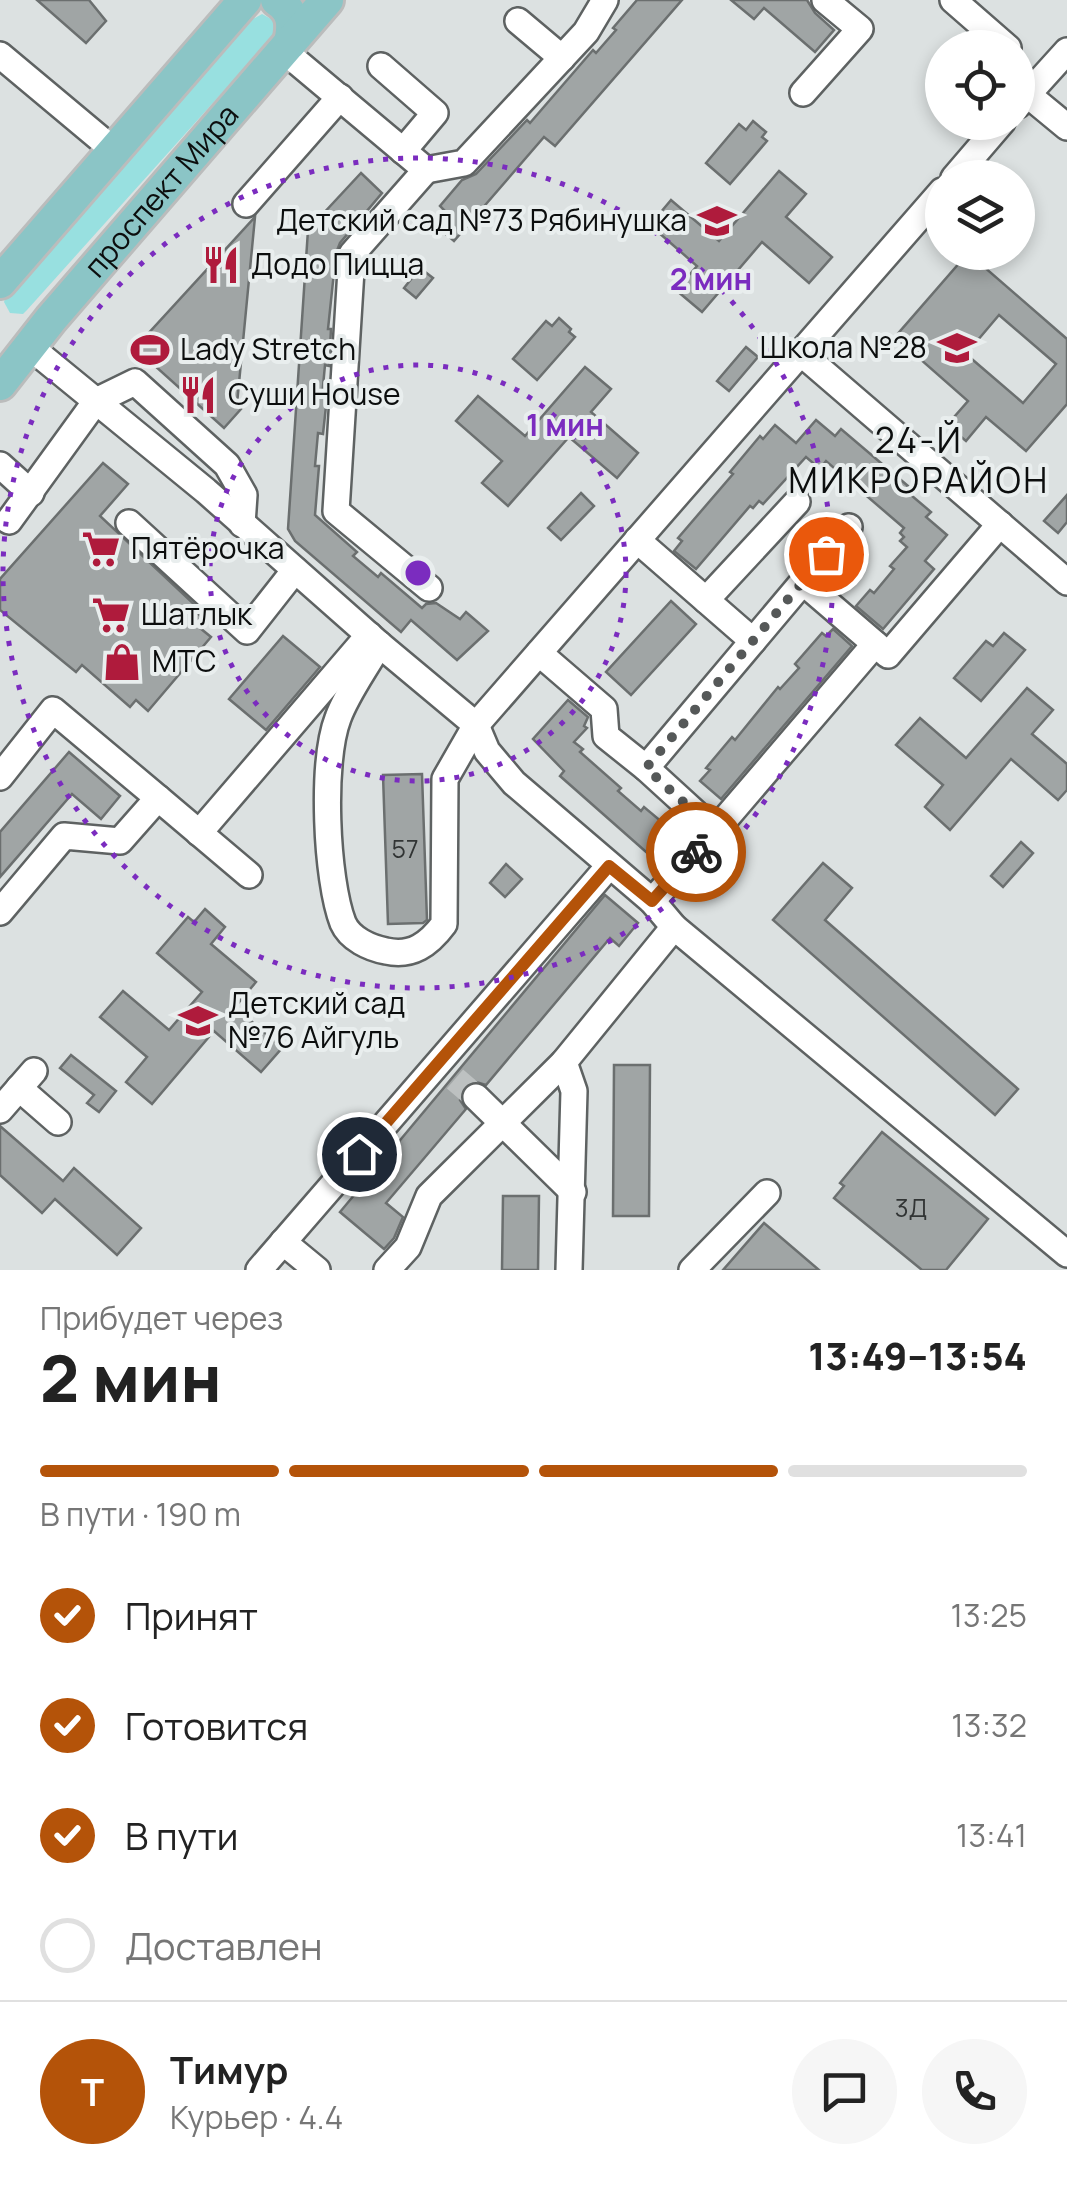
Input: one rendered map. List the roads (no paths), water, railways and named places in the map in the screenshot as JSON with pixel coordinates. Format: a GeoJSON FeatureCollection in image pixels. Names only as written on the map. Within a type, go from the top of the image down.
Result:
{"type":"FeatureCollection","features":[{"type":"Feature","properties":{"kind":"main road"},"geometry":{"type":"LineString","coordinates":[[278,0],[292,18],[287,47]]}},
{"type":"Feature","properties":{"kind":"main road","name":"проспект Мира"},"geometry":{"type":"LineString","coordinates":[[0,384],[15,346],[327,0]]}},
{"type":"Feature","properties":{"kind":"main road","name":"проспект Мира"},"geometry":{"type":"LineString","coordinates":[[0,282],[116,152],[240,1]]}},
{"type":"Feature","properties":{"kind":"street"},"geometry":{"type":"LineString","coordinates":[[429,588],[336,512],[352,254],[426,170],[464,163],[586,32],[605,0]]}},
{"type":"Feature","properties":{"kind":"street"},"geometry":{"type":"LineString","coordinates":[[803,92],[860,30],[825,0]]}},
{"type":"Feature","properties":{"kind":"street"},"geometry":{"type":"LineString","coordinates":[[953,0],[987,30]]}},
{"type":"Feature","properties":{"kind":"street"},"geometry":{"type":"LineString","coordinates":[[518,21],[562,58]]}},
{"type":"Feature","properties":{"kind":"street"},"geometry":{"type":"LineString","coordinates":[[287,47],[426,170]]}},
{"type":"Feature","properties":{"kind":"street"},"geometry":{"type":"LineString","coordinates":[[1035,86],[1067,51]]}},
{"type":"Feature","properties":{"kind":"street"},"geometry":{"type":"LineString","coordinates":[[0,55],[116,152]]}},
{"type":"Feature","properties":{"kind":"street"},"geometry":{"type":"LineString","coordinates":[[382,66],[436,113],[403,150]]}},
{"type":"Feature","properties":{"kind":"street"},"geometry":{"type":"LineString","coordinates":[[246,204],[340,97]]}},
{"type":"Feature","properties":{"kind":"street"},"geometry":{"type":"LineString","coordinates":[[1035,98],[1067,127]]}},
{"type":"Feature","properties":{"kind":"street"},"geometry":{"type":"LineString","coordinates":[[969,160],[987,140]]}},
{"type":"Feature","properties":{"kind":"street"},"geometry":{"type":"LineString","coordinates":[[374,640],[337,720],[326,798],[331,858],[344,926],[367,947],[396,954],[430,944],[444,924],[445,779],[476,725],[925,211]]}},
{"type":"Feature","properties":{"kind":"street"},"geometry":{"type":"LineString","coordinates":[[15,346],[96,401],[476,725],[486,751],[514,783],[652,901],[674,927],[1067,1254]]}},
{"type":"Feature","properties":{"kind":"street"},"geometry":{"type":"LineString","coordinates":[[801,353],[1067,582]]}},
{"type":"Feature","properties":{"kind":"street"},"geometry":{"type":"LineString","coordinates":[[9,521],[96,401],[135,382],[226,465],[244,495],[242,524]]}},
{"type":"Feature","properties":{"kind":"street"},"geometry":{"type":"LineString","coordinates":[[0,466],[30,493]]}},
{"type":"Feature","properties":{"kind":"street"},"geometry":{"type":"LineString","coordinates":[[706,600],[797,502]]}},
{"type":"Feature","properties":{"kind":"street"},"geometry":{"type":"LineString","coordinates":[[129,523],[247,631],[294,570]]}},
{"type":"Feature","properties":{"kind":"street"},"geometry":{"type":"LineString","coordinates":[[652,901],[715,831],[891,653],[1000,524]]}},
{"type":"Feature","properties":{"kind":"street"},"geometry":{"type":"LineString","coordinates":[[646,768],[849,527]]}},
{"type":"Feature","properties":{"kind":"street"},"geometry":{"type":"LineString","coordinates":[[637,540],[753,640]]}},
{"type":"Feature","properties":{"kind":"street"},"geometry":{"type":"LineString","coordinates":[[803,582],[891,653]]}},
{"type":"Feature","properties":{"kind":"street"},"geometry":{"type":"LineString","coordinates":[[199,832],[374,640]]}},
{"type":"Feature","properties":{"kind":"street"},"geometry":{"type":"LineString","coordinates":[[538,653],[604,709],[606,736],[715,831]]}},
{"type":"Feature","properties":{"kind":"street"},"geometry":{"type":"LineString","coordinates":[[0,777],[53,710],[249,875]]}},
{"type":"Feature","properties":{"kind":"street"},"geometry":{"type":"LineString","coordinates":[[0,912],[64,836],[120,841],[158,798]]}},
{"type":"Feature","properties":{"kind":"street"},"geometry":{"type":"LineString","coordinates":[[260,1270],[445,1073],[609,866]]}},
{"type":"Feature","properties":{"kind":"street"},"geometry":{"type":"LineString","coordinates":[[387,1270],[408,1247],[429,1196],[564,1062],[674,927]]}},
{"type":"Feature","properties":{"kind":"street"},"geometry":{"type":"LineString","coordinates":[[564,1062],[574,1091],[569,1270]]}},
{"type":"Feature","properties":{"kind":"street"},"geometry":{"type":"LineString","coordinates":[[0,1110],[26,1080],[58,1122]]}},
{"type":"Feature","properties":{"kind":"street"},"geometry":{"type":"LineString","coordinates":[[476,1097],[573,1192]]}},
{"type":"Feature","properties":{"kind":"street"},"geometry":{"type":"LineString","coordinates":[[692,1270],[766,1193]]}},
{"type":"Feature","properties":{"kind":"street"},"geometry":{"type":"LineString","coordinates":[[283,1242],[317,1270]]}},
{"type":"Feature","properties":{"kind":"tunnel"},"geometry":{"type":"LineString","coordinates":[[455,1079],[476,1097]]}},
{"type":"Feature","properties":{"kind":"place","name":"Детский сад №73 Рябинушка"},"geometry":{"type":"Point","coordinates":[717,221]}},
{"type":"Feature","properties":{"kind":"place","name":"Додо Пицца"},"geometry":{"type":"Point","coordinates":[221,265]}},
{"type":"Feature","properties":{"kind":"place","name":"Школа №28"},"geometry":{"type":"Point","coordinates":[957,348]}},
{"type":"Feature","properties":{"kind":"place","name":"Lady Stretch"},"geometry":{"type":"Point","coordinates":[150,350]}},
{"type":"Feature","properties":{"kind":"place","name":"Суши House"},"geometry":{"type":"Point","coordinates":[198,395]}},
{"type":"Feature","properties":{"kind":"place","name":"Пятёрочка"},"geometry":{"type":"Point","coordinates":[101,549]}},
{"type":"Feature","properties":{"kind":"place","name":"Шатлык"},"geometry":{"type":"Point","coordinates":[111,615]}},
{"type":"Feature","properties":{"kind":"place","name":"МТС"},"geometry":{"type":"Point","coordinates":[122,662]}},
{"type":"Feature","properties":{"kind":"place","name":"Детский сад №76 Айгуль"},"geometry":{"type":"Point","coordinates":[198,1021]}},
{"type":"Feature","properties":{"kind":"district","name":"24-Й МИКРОРАЙОН"},"geometry":{"type":"Point","coordinates":[919,461]}}]}
